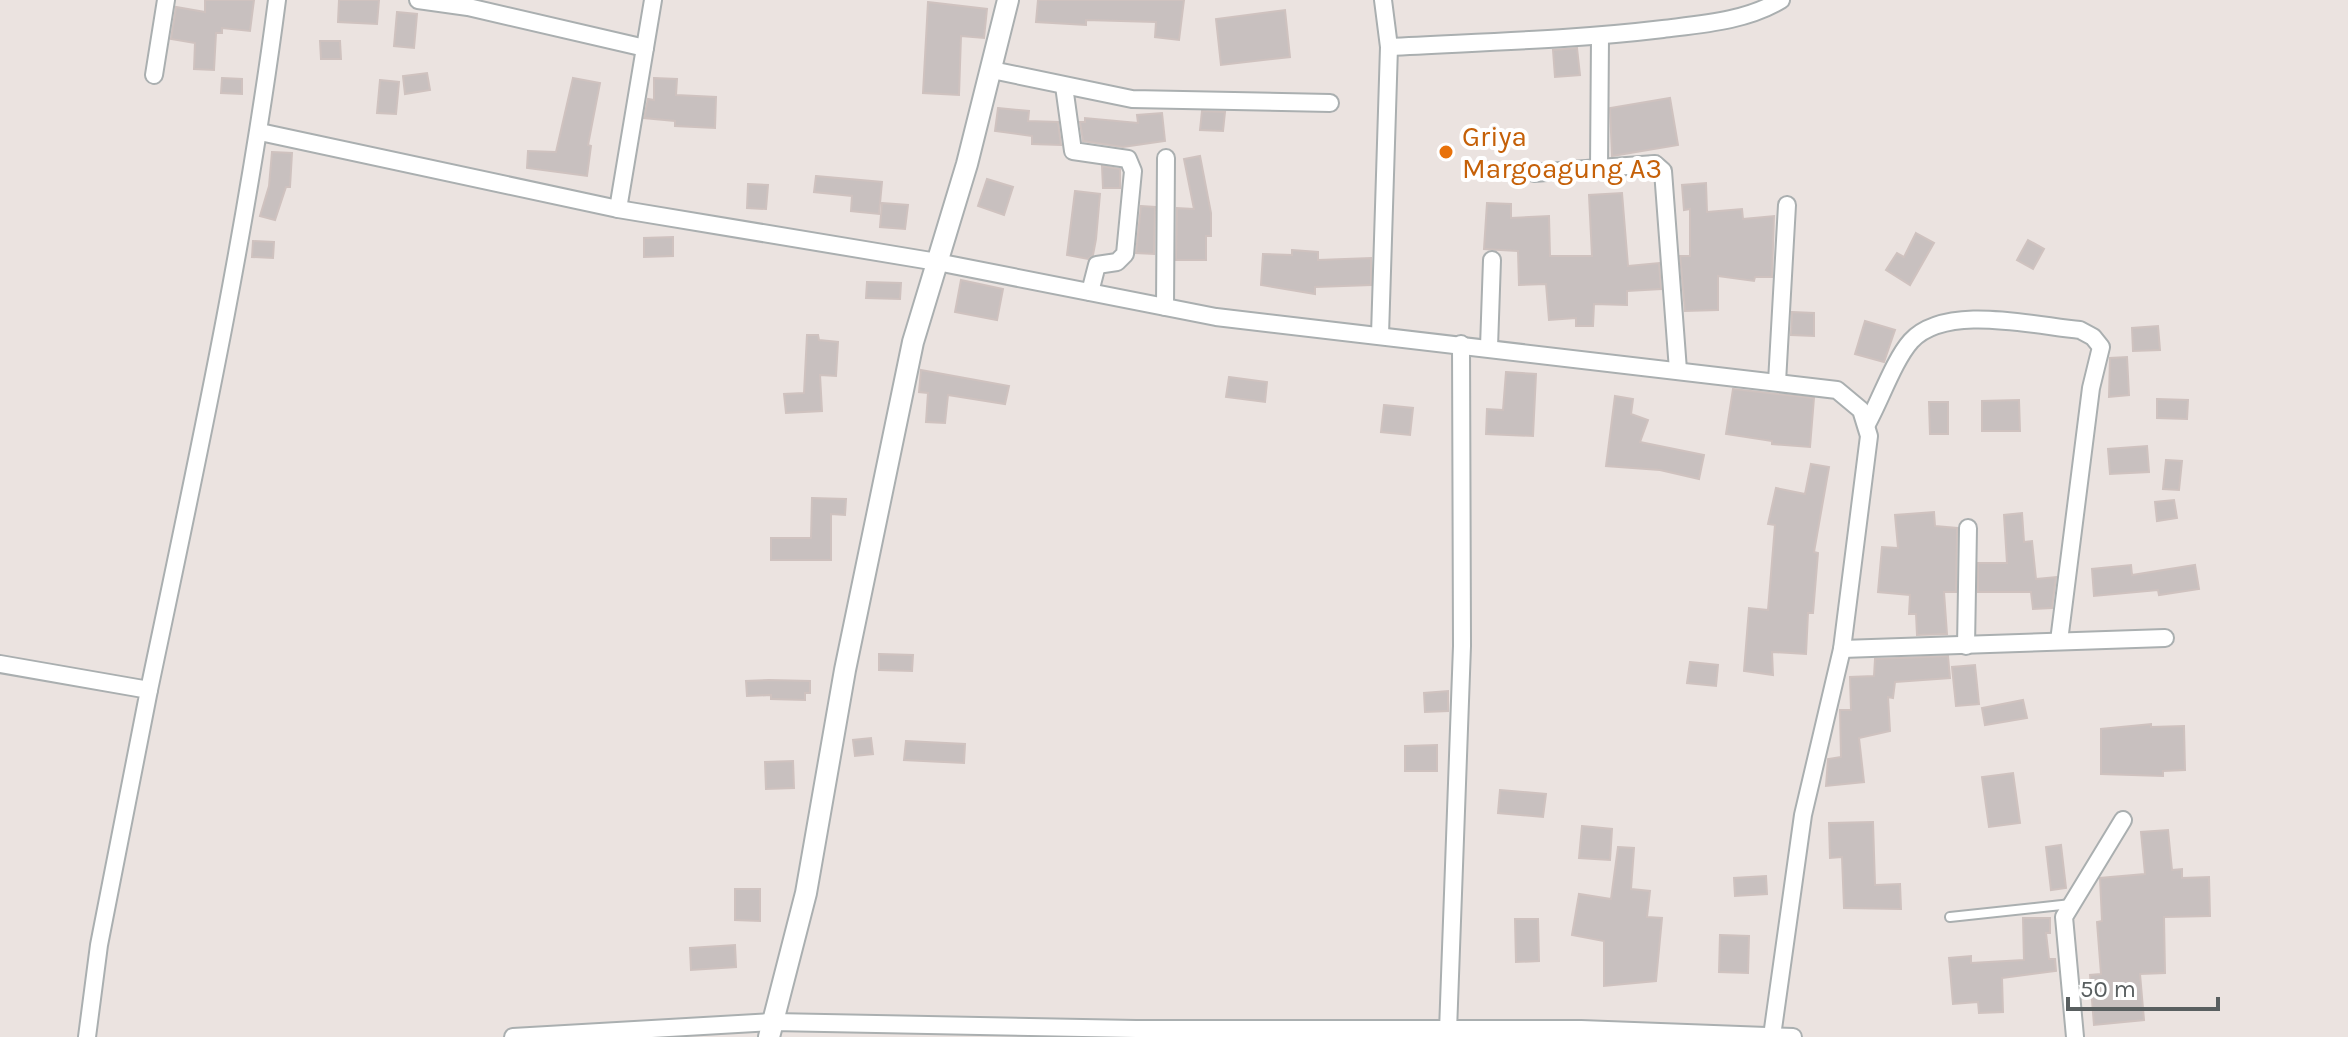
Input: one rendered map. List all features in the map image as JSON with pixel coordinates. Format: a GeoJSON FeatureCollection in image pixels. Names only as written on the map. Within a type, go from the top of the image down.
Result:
{"type":"FeatureCollection","features":[{"type":"Feature","properties":{"kind":"street"},"geometry":{"type":"LineString","coordinates":[[154,75],[166,0]]}},
{"type":"Feature","properties":{"kind":"street"},"geometry":{"type":"LineString","coordinates":[[87,1037],[99,945],[224,330],[260,132],[277,0]]}},
{"type":"Feature","properties":{"kind":"street"},"geometry":{"type":"LineString","coordinates":[[418,0],[469,4],[645,48]]}},
{"type":"Feature","properties":{"kind":"street"},"geometry":{"type":"LineString","coordinates":[[618,209],[653,0]]}},
{"type":"Feature","properties":{"kind":"street"},"geometry":{"type":"LineString","coordinates":[[771,1030],[806,893],[845,670],[913,342],[992,70],[1008,0]]}},
{"type":"Feature","properties":{"kind":"street"},"geometry":{"type":"LineString","coordinates":[[1380,335],[1389,47],[1383,0]]}},
{"type":"Feature","properties":{"kind":"street"},"geometry":{"type":"LineString","coordinates":[[1389,47],[1600,37],[1724,21],[1775,4]]}},
{"type":"Feature","properties":{"kind":"street"},"geometry":{"type":"LineString","coordinates":[[1599,168],[1596,129],[1600,37]]}},
{"type":"Feature","properties":{"kind":"street"},"geometry":{"type":"LineString","coordinates":[[992,70],[1064,86],[1164,101],[1330,103]]}},
{"type":"Feature","properties":{"kind":"street"},"geometry":{"type":"LineString","coordinates":[[1064,86],[1073,151],[1128,159],[1133,171],[1125,254],[1117,262],[1097,265],[1090,292]]}},
{"type":"Feature","properties":{"kind":"street"},"geometry":{"type":"LineString","coordinates":[[260,132],[618,209],[937,262],[1216,317],[1837,390],[1856,404],[1867,424],[1869,436],[1842,649],[1803,815],[1765,1036]]}},
{"type":"Feature","properties":{"kind":"street"},"geometry":{"type":"LineString","coordinates":[[1165,307],[1166,158]]}},
{"type":"Feature","properties":{"kind":"street"},"geometry":{"type":"LineString","coordinates":[[1534,173],[1655,164],[1663,171],[1678,370]]}},
{"type":"Feature","properties":{"kind":"street"},"geometry":{"type":"LineString","coordinates":[[1777,382],[1787,205]]}},
{"type":"Feature","properties":{"kind":"street"},"geometry":{"type":"LineString","coordinates":[[1489,347],[1492,260]]}},
{"type":"Feature","properties":{"kind":"street"},"geometry":{"type":"LineString","coordinates":[[1867,424],[1912,340],[1939,326],[1975,317],[2080,330],[2093,337],[2101,347],[2091,388],[2059,641]]}},
{"type":"Feature","properties":{"kind":"street"},"geometry":{"type":"LineString","coordinates":[[1448,1031],[1462,646],[1461,344]]}},
{"type":"Feature","properties":{"kind":"street"},"geometry":{"type":"LineString","coordinates":[[1966,646],[1968,528]]}},
{"type":"Feature","properties":{"kind":"street"},"geometry":{"type":"LineString","coordinates":[[1842,649],[2165,638]]}},
{"type":"Feature","properties":{"kind":"street"},"geometry":{"type":"LineString","coordinates":[[0,664],[149,690]]}},
{"type":"Feature","properties":{"kind":"street"},"geometry":{"type":"LineString","coordinates":[[2075,1037],[2064,917],[2123,820]]}},
{"type":"Feature","properties":{"kind":"street"},"geometry":{"type":"LineString","coordinates":[[513,1037],[771,1030],[1136,1033],[1448,1031],[1793,1037]]}},
{"type":"Feature","properties":{"kind":"lane"},"geometry":{"type":"LineString","coordinates":[[1950,917],[2071,904]]}},
{"type":"Feature","properties":{"kind":"building"},"geometry":{"type":"Polygon","coordinates":[[[205,0],[254,0],[250,31],[222,28],[222,33],[216,33],[214,70],[194,69],[195,43],[171,39],[176,7],[205,12],[205,0]]]}},
{"type":"Feature","properties":{"kind":"building"},"geometry":{"type":"Polygon","coordinates":[[[339,0],[379,0],[377,24],[338,22],[339,0]]]}},
{"type":"Feature","properties":{"kind":"building"},"geometry":{"type":"Polygon","coordinates":[[[1038,0],[1184,0],[1179,40],[1155,37],[1156,22],[1086,20],[1086,25],[1036,22],[1038,0]]]}},
{"type":"Feature","properties":{"kind":"building"},"geometry":{"type":"Polygon","coordinates":[[[928,2],[987,9],[984,38],[961,36],[959,95],[923,93],[928,2]]]}},
{"type":"Feature","properties":{"kind":"building"},"geometry":{"type":"Polygon","coordinates":[[[1285,10],[1290,57],[1221,65],[1216,19],[1285,10]]]}},
{"type":"Feature","properties":{"kind":"building"},"geometry":{"type":"Polygon","coordinates":[[[397,12],[417,14],[414,48],[394,46],[397,12]]]}},
{"type":"Feature","properties":{"kind":"building"},"geometry":{"type":"Polygon","coordinates":[[[320,41],[340,41],[341,59],[321,59],[320,41]]]}},
{"type":"Feature","properties":{"kind":"building"},"geometry":{"type":"Polygon","coordinates":[[[1577,48],[1580,75],[1555,77],[1553,50],[1577,48]]]}},
{"type":"Feature","properties":{"kind":"building"},"geometry":{"type":"Polygon","coordinates":[[[427,73],[430,90],[405,94],[403,76],[427,73]]]}},
{"type":"Feature","properties":{"kind":"building"},"geometry":{"type":"Polygon","coordinates":[[[222,78],[242,79],[242,94],[221,93],[222,78]]]}},
{"type":"Feature","properties":{"kind":"building"},"geometry":{"type":"Polygon","coordinates":[[[573,78],[600,83],[588,145],[591,146],[587,176],[527,168],[528,151],[556,152],[573,78]]]}},
{"type":"Feature","properties":{"kind":"building"},"geometry":{"type":"Polygon","coordinates":[[[654,78],[677,79],[676,95],[716,97],[715,128],[675,126],[675,121],[644,118],[648,99],[654,100],[654,78]]]}},
{"type":"Feature","properties":{"kind":"building"},"geometry":{"type":"Polygon","coordinates":[[[380,80],[399,82],[396,114],[377,113],[380,80]]]}},
{"type":"Feature","properties":{"kind":"building"},"geometry":{"type":"Polygon","coordinates":[[[1670,98],[1678,145],[1612,156],[1610,108],[1670,98]]]}},
{"type":"Feature","properties":{"kind":"building"},"geometry":{"type":"Polygon","coordinates":[[[998,108],[1029,111],[1028,121],[1058,122],[1061,145],[1032,144],[1032,136],[995,131],[998,108]]]}},
{"type":"Feature","properties":{"kind":"building"},"geometry":{"type":"Polygon","coordinates":[[[1202,111],[1225,112],[1223,131],[1200,130],[1202,111]]]}},
{"type":"Feature","properties":{"kind":"building"},"geometry":{"type":"Polygon","coordinates":[[[1162,113],[1165,141],[1123,147],[1083,141],[1080,122],[1085,122],[1085,118],[1138,123],[1137,115],[1162,113]]]}},
{"type":"Feature","properties":{"kind":"building"},"geometry":{"type":"Polygon","coordinates":[[[272,152],[292,153],[290,187],[286,187],[275,220],[260,216],[269,186],[272,152]]]}},
{"type":"Feature","properties":{"kind":"building"},"geometry":{"type":"Polygon","coordinates":[[[1200,156],[1211,213],[1211,236],[1206,236],[1206,260],[1176,260],[1177,208],[1194,209],[1184,159],[1200,156]]]}},
{"type":"Feature","properties":{"kind":"building"},"geometry":{"type":"Polygon","coordinates":[[[1102,166],[1120,169],[1120,188],[1103,188],[1102,166]]]}},
{"type":"Feature","properties":{"kind":"building"},"geometry":{"type":"Polygon","coordinates":[[[816,176],[882,182],[879,214],[851,211],[852,196],[814,192],[816,176]]]}},
{"type":"Feature","properties":{"kind":"building"},"geometry":{"type":"Polygon","coordinates":[[[987,179],[1013,187],[1004,215],[978,206],[987,179]]]}},
{"type":"Feature","properties":{"kind":"building"},"geometry":{"type":"Polygon","coordinates":[[[1706,183],[1707,212],[1742,209],[1743,219],[1774,216],[1772,277],[1755,277],[1754,281],[1718,276],[1718,310],[1685,311],[1680,256],[1690,256],[1690,209],[1684,210],[1682,185],[1706,183]]]}},
{"type":"Feature","properties":{"kind":"building"},"geometry":{"type":"Polygon","coordinates":[[[748,184],[768,185],[766,209],[747,208],[748,184]]]}},
{"type":"Feature","properties":{"kind":"building"},"geometry":{"type":"Polygon","coordinates":[[[1075,191],[1100,194],[1096,239],[1093,255],[1088,259],[1067,255],[1075,191]]]}},
{"type":"Feature","properties":{"kind":"building"},"geometry":{"type":"Polygon","coordinates":[[[1622,193],[1628,266],[1659,263],[1661,289],[1627,291],[1627,305],[1594,304],[1593,326],[1576,326],[1576,318],[1549,320],[1546,284],[1519,285],[1518,251],[1484,249],[1487,203],[1511,204],[1511,218],[1549,216],[1550,256],[1592,256],[1589,195],[1622,193]]]}},
{"type":"Feature","properties":{"kind":"building"},"geometry":{"type":"Polygon","coordinates":[[[882,203],[908,205],[905,229],[880,227],[882,203]]]}},
{"type":"Feature","properties":{"kind":"building"},"geometry":{"type":"Polygon","coordinates":[[[1141,206],[1155,207],[1154,254],[1136,253],[1141,206]]]}},
{"type":"Feature","properties":{"kind":"building"},"geometry":{"type":"Polygon","coordinates":[[[1916,233],[1934,243],[1910,285],[1886,270],[1897,253],[1904,257],[1916,233]]]}},
{"type":"Feature","properties":{"kind":"building"},"geometry":{"type":"Polygon","coordinates":[[[673,237],[673,256],[644,257],[644,238],[673,237]]]}},
{"type":"Feature","properties":{"kind":"building"},"geometry":{"type":"Polygon","coordinates":[[[2028,240],[2044,249],[2033,269],[2017,260],[2028,240]]]}},
{"type":"Feature","properties":{"kind":"building"},"geometry":{"type":"Polygon","coordinates":[[[253,241],[274,242],[273,258],[252,257],[253,241]]]}},
{"type":"Feature","properties":{"kind":"building"},"geometry":{"type":"Polygon","coordinates":[[[1292,250],[1318,252],[1318,260],[1371,258],[1371,285],[1315,287],[1315,294],[1261,285],[1263,254],[1292,255],[1292,250]]]}},
{"type":"Feature","properties":{"kind":"building"},"geometry":{"type":"Polygon","coordinates":[[[961,280],[1003,289],[997,320],[955,312],[961,280]]]}},
{"type":"Feature","properties":{"kind":"building"},"geometry":{"type":"Polygon","coordinates":[[[867,282],[901,283],[900,299],[866,298],[867,282]]]}},
{"type":"Feature","properties":{"kind":"building"},"geometry":{"type":"Polygon","coordinates":[[[1792,312],[1814,313],[1814,336],[1791,335],[1792,312]]]}},
{"type":"Feature","properties":{"kind":"building"},"geometry":{"type":"Polygon","coordinates":[[[1865,321],[1895,330],[1884,362],[1855,354],[1865,321]]]}},
{"type":"Feature","properties":{"kind":"building"},"geometry":{"type":"Polygon","coordinates":[[[2158,326],[2160,350],[2133,351],[2132,328],[2158,326]]]}},
{"type":"Feature","properties":{"kind":"building"},"geometry":{"type":"Polygon","coordinates":[[[807,335],[818,335],[819,340],[838,342],[836,376],[820,375],[822,411],[786,413],[784,394],[804,393],[807,335]]]}},
{"type":"Feature","properties":{"kind":"building"},"geometry":{"type":"Polygon","coordinates":[[[2127,357],[2129,395],[2109,397],[2110,358],[2127,357]]]}},
{"type":"Feature","properties":{"kind":"building"},"geometry":{"type":"Polygon","coordinates":[[[921,370],[1009,386],[1005,404],[948,395],[945,423],[926,422],[928,393],[919,392],[921,370]]]}},
{"type":"Feature","properties":{"kind":"building"},"geometry":{"type":"Polygon","coordinates":[[[1506,372],[1536,374],[1533,436],[1486,434],[1487,409],[1503,410],[1506,372]]]}},
{"type":"Feature","properties":{"kind":"building"},"geometry":{"type":"Polygon","coordinates":[[[1229,377],[1267,382],[1265,402],[1226,397],[1229,377]]]}},
{"type":"Feature","properties":{"kind":"building"},"geometry":{"type":"Polygon","coordinates":[[[1733,389],[1814,398],[1810,447],[1772,444],[1772,441],[1726,434],[1733,389]]]}},
{"type":"Feature","properties":{"kind":"building"},"geometry":{"type":"Polygon","coordinates":[[[1615,396],[1633,399],[1631,414],[1648,420],[1640,442],[1704,455],[1699,479],[1660,470],[1606,466],[1615,396]]]}},
{"type":"Feature","properties":{"kind":"building"},"geometry":{"type":"Polygon","coordinates":[[[2157,399],[2188,400],[2187,419],[2157,418],[2157,399]]]}},
{"type":"Feature","properties":{"kind":"building"},"geometry":{"type":"Polygon","coordinates":[[[2019,400],[2020,431],[1982,431],[1982,401],[2019,400]]]}},
{"type":"Feature","properties":{"kind":"building"},"geometry":{"type":"Polygon","coordinates":[[[1929,402],[1948,402],[1948,434],[1930,434],[1929,402]]]}},
{"type":"Feature","properties":{"kind":"building"},"geometry":{"type":"Polygon","coordinates":[[[1384,405],[1413,408],[1410,435],[1381,432],[1384,405]]]}},
{"type":"Feature","properties":{"kind":"building"},"geometry":{"type":"Polygon","coordinates":[[[2147,446],[2149,472],[2110,474],[2108,449],[2147,446]]]}},
{"type":"Feature","properties":{"kind":"building"},"geometry":{"type":"Polygon","coordinates":[[[2166,460],[2182,461],[2179,490],[2163,489],[2166,460]]]}},
{"type":"Feature","properties":{"kind":"building"},"geometry":{"type":"Polygon","coordinates":[[[1811,464],[1829,467],[1814,552],[1818,553],[1813,613],[1808,613],[1806,654],[1772,652],[1773,675],[1744,671],[1749,608],[1768,610],[1775,525],[1768,524],[1776,488],[1805,494],[1811,464]]]}},
{"type":"Feature","properties":{"kind":"building"},"geometry":{"type":"Polygon","coordinates":[[[812,498],[846,499],[845,515],[831,514],[831,560],[771,560],[771,538],[811,538],[812,498]]]}},
{"type":"Feature","properties":{"kind":"building"},"geometry":{"type":"Polygon","coordinates":[[[2174,500],[2177,518],[2157,521],[2155,502],[2174,500]]]}},
{"type":"Feature","properties":{"kind":"building"},"geometry":{"type":"Polygon","coordinates":[[[1934,512],[1935,526],[1957,528],[1956,592],[1944,592],[1947,634],[1917,635],[1916,614],[1909,614],[1910,595],[1878,592],[1882,547],[1898,548],[1895,515],[1934,512]]]}},
{"type":"Feature","properties":{"kind":"building"},"geometry":{"type":"Polygon","coordinates":[[[2022,513],[2024,542],[2032,541],[2036,579],[2056,577],[2052,608],[2033,609],[2031,592],[1978,592],[1978,563],[2007,563],[2004,515],[2022,513]]]}},
{"type":"Feature","properties":{"kind":"building"},"geometry":{"type":"Polygon","coordinates":[[[2131,565],[2132,575],[2195,565],[2199,589],[2159,595],[2158,590],[2094,596],[2092,569],[2131,565]]]}},
{"type":"Feature","properties":{"kind":"building"},"geometry":{"type":"Polygon","coordinates":[[[879,654],[913,655],[912,671],[879,670],[879,654]]]}},
{"type":"Feature","properties":{"kind":"building"},"geometry":{"type":"Polygon","coordinates":[[[1948,656],[1950,678],[1895,682],[1893,698],[1888,697],[1890,731],[1859,738],[1864,782],[1826,786],[1828,759],[1841,757],[1840,710],[1851,710],[1850,677],[1874,676],[1875,659],[1948,656]]]}},
{"type":"Feature","properties":{"kind":"building"},"geometry":{"type":"Polygon","coordinates":[[[1690,662],[1718,665],[1716,686],[1687,683],[1690,662]]]}},
{"type":"Feature","properties":{"kind":"building"},"geometry":{"type":"Polygon","coordinates":[[[1975,665],[1979,704],[1956,706],[1952,667],[1975,665]]]}},
{"type":"Feature","properties":{"kind":"building"},"geometry":{"type":"Polygon","coordinates":[[[746,681],[810,681],[810,693],[805,693],[805,700],[771,699],[771,695],[747,696],[746,681]]]}},
{"type":"Feature","properties":{"kind":"building"},"geometry":{"type":"Polygon","coordinates":[[[1448,691],[1448,711],[1425,712],[1424,693],[1448,691]]]}},
{"type":"Feature","properties":{"kind":"building"},"geometry":{"type":"Polygon","coordinates":[[[2023,700],[2027,718],[1985,725],[1982,708],[2023,700]]]}},
{"type":"Feature","properties":{"kind":"building"},"geometry":{"type":"Polygon","coordinates":[[[2151,724],[2151,727],[2184,726],[2185,770],[2163,771],[2163,776],[2101,774],[2101,729],[2151,724]]]}},
{"type":"Feature","properties":{"kind":"building"},"geometry":{"type":"Polygon","coordinates":[[[871,738],[873,754],[855,756],[853,740],[871,738]]]}},
{"type":"Feature","properties":{"kind":"building"},"geometry":{"type":"Polygon","coordinates":[[[906,741],[965,744],[964,763],[904,760],[906,741]]]}},
{"type":"Feature","properties":{"kind":"building"},"geometry":{"type":"Polygon","coordinates":[[[1437,745],[1437,771],[1405,771],[1405,746],[1437,745]]]}},
{"type":"Feature","properties":{"kind":"building"},"geometry":{"type":"Polygon","coordinates":[[[793,761],[794,788],[766,789],[765,762],[793,761]]]}},
{"type":"Feature","properties":{"kind":"building"},"geometry":{"type":"Polygon","coordinates":[[[2013,773],[2020,823],[1989,827],[1982,777],[2013,773]]]}},
{"type":"Feature","properties":{"kind":"building"},"geometry":{"type":"Polygon","coordinates":[[[1500,790],[1546,794],[1543,817],[1498,813],[1500,790]]]}},
{"type":"Feature","properties":{"kind":"building"},"geometry":{"type":"Polygon","coordinates":[[[1873,822],[1875,885],[1900,884],[1901,909],[1844,908],[1842,857],[1830,858],[1829,823],[1873,822]]]}},
{"type":"Feature","properties":{"kind":"building"},"geometry":{"type":"Polygon","coordinates":[[[1582,826],[1612,829],[1610,860],[1579,858],[1582,826]]]}},
{"type":"Feature","properties":{"kind":"building"},"geometry":{"type":"Polygon","coordinates":[[[2168,830],[2172,870],[2182,869],[2182,878],[2209,877],[2210,916],[2164,917],[2165,973],[2140,974],[2144,1020],[2094,1025],[2090,975],[2101,974],[2097,922],[2102,921],[2100,878],[2145,874],[2141,832],[2168,830]]]}},
{"type":"Feature","properties":{"kind":"building"},"geometry":{"type":"Polygon","coordinates":[[[2061,845],[2066,888],[2051,890],[2046,847],[2061,845]]]}},
{"type":"Feature","properties":{"kind":"building"},"geometry":{"type":"Polygon","coordinates":[[[1618,847],[1634,848],[1631,889],[1650,891],[1647,917],[1662,918],[1656,981],[1604,986],[1604,941],[1572,935],[1579,894],[1611,899],[1618,847]]]}},
{"type":"Feature","properties":{"kind":"building"},"geometry":{"type":"Polygon","coordinates":[[[1766,876],[1767,894],[1735,896],[1734,878],[1766,876]]]}},
{"type":"Feature","properties":{"kind":"building"},"geometry":{"type":"Polygon","coordinates":[[[735,889],[760,889],[760,921],[735,920],[735,889]]]}},
{"type":"Feature","properties":{"kind":"building"},"geometry":{"type":"Polygon","coordinates":[[[2023,918],[2050,918],[2050,933],[2046,933],[2049,959],[2055,959],[2056,971],[2002,978],[2003,1012],[1979,1013],[1978,1002],[1953,1004],[1949,958],[1971,956],[1971,963],[2024,960],[2023,918]]]}},
{"type":"Feature","properties":{"kind":"building"},"geometry":{"type":"Polygon","coordinates":[[[1515,919],[1538,919],[1539,961],[1516,962],[1515,919]]]}},
{"type":"Feature","properties":{"kind":"building"},"geometry":{"type":"Polygon","coordinates":[[[1720,935],[1749,936],[1748,973],[1719,972],[1720,935]]]}},
{"type":"Feature","properties":{"kind":"building"},"geometry":{"type":"Polygon","coordinates":[[[735,945],[736,967],[691,970],[690,948],[735,945]]]}},
{"type":"Feature","properties":{"kind":"place","name":"Griya Margoagung A3"},"geometry":{"type":"Point","coordinates":[1446,152]}}]}
